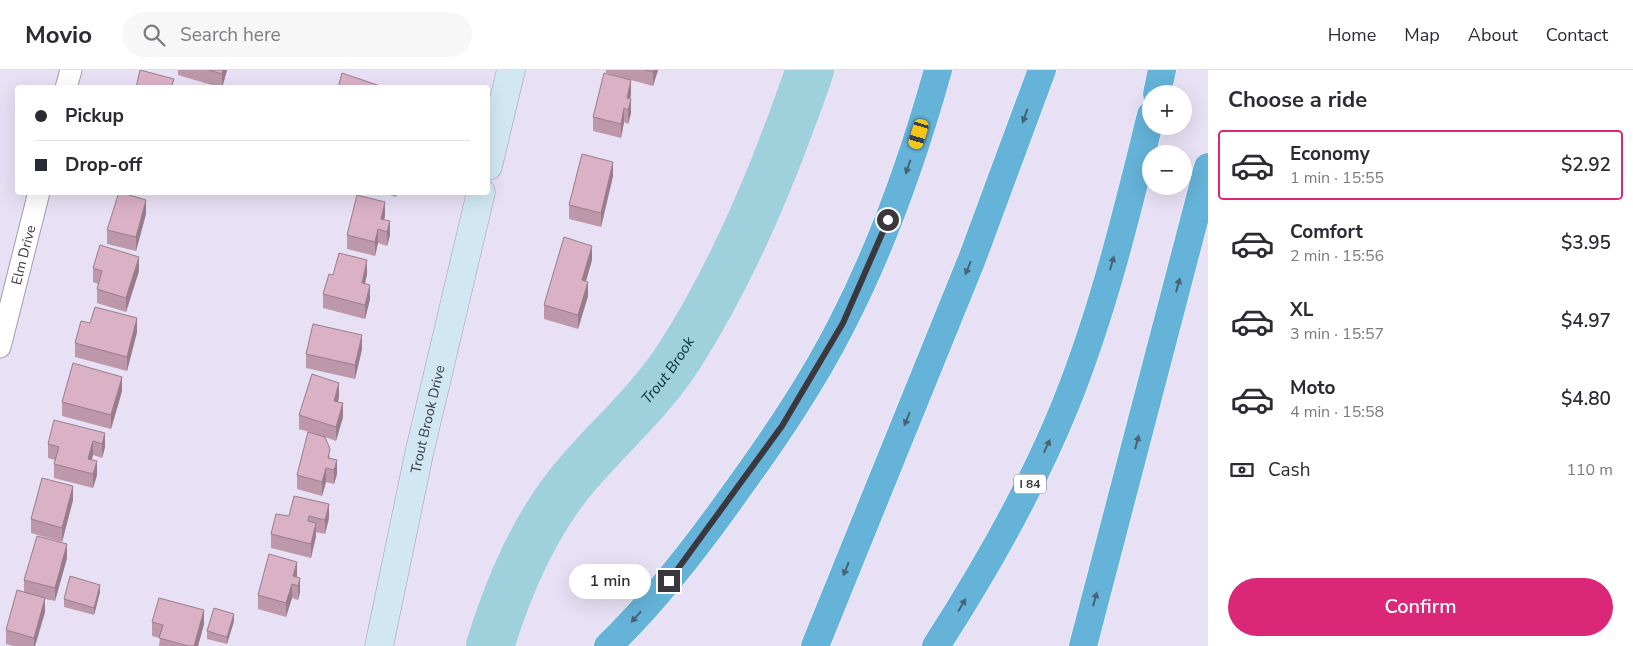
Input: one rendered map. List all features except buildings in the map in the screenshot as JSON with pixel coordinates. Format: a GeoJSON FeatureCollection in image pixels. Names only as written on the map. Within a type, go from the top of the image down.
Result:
{"type":"FeatureCollection","features":[{"type":"Feature","properties":{"kind":"highway"},"geometry":{"type":"LineString","coordinates":[[608,646],[669,581],[733,496],[782,426],[843,323],[875,252],[904,180],[938,70]]}},
{"type":"Feature","properties":{"kind":"highway"},"geometry":{"type":"LineString","coordinates":[[815,646],[964,277],[1042,70]]}},
{"type":"Feature","properties":{"kind":"highway"},"geometry":{"type":"LineString","coordinates":[[1158,85],[1162,70]]}},
{"type":"Feature","properties":{"kind":"highway","name":"I 84"},"geometry":{"type":"LineString","coordinates":[[936,646],[1014,514],[1065,406],[1098,310],[1146,135]]}},
{"type":"Feature","properties":{"kind":"highway"},"geometry":{"type":"LineString","coordinates":[[1083,646],[1208,167]]}},
{"type":"Feature","properties":{"kind":"main road"},"geometry":{"type":"LineString","coordinates":[[490,157],[510,70]]}},
{"type":"Feature","properties":{"kind":"main road","name":"Trout Brook Drive"},"geometry":{"type":"LineString","coordinates":[[379,646],[419,454],[480,195]]}},
{"type":"Feature","properties":{"kind":"street"},"geometry":{"type":"LineString","coordinates":[[67,85],[71,70]]}},
{"type":"Feature","properties":{"kind":"street","name":"Elm Drive"},"geometry":{"type":"LineString","coordinates":[[0,347],[38,195]]}},
{"type":"Feature","properties":{"kind":"waterway","name":"Trout Brook"},"geometry":{"type":"LineString","coordinates":[[490,646],[515,577],[537,532],[550,511],[579,472],[632,415],[669,371],[700,322],[737,252],[769,180],[810,70]]}},
{"type":"Feature","properties":{"kind":"route"},"geometry":{"type":"LineString","coordinates":[[669,581],[701,540],[782,426],[843,323],[888,220]]}}]}
